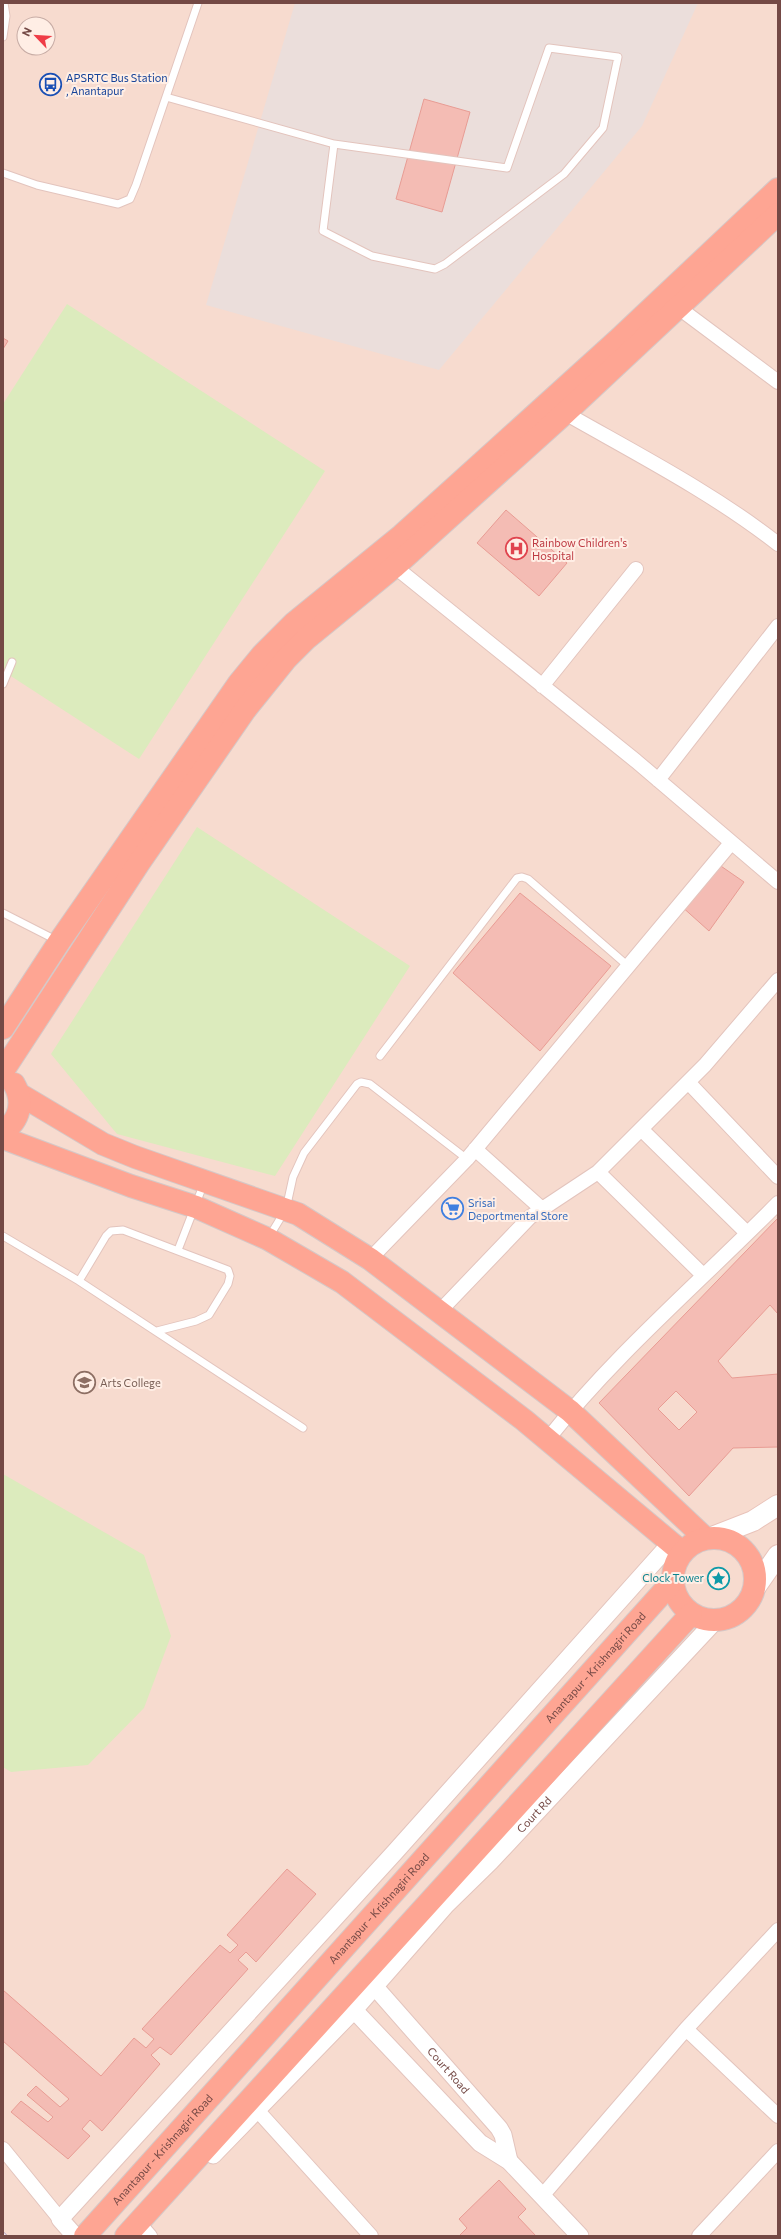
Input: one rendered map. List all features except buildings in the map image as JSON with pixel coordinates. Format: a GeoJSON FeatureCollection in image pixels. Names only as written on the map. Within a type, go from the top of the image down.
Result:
{"type":"FeatureCollection","features":[{"type":"Feature","properties":{"kind":"highway"},"geometry":{"type":"LineString","coordinates":[[3,1071],[139,863],[268,680],[286,658],[387,560],[778,189]]}},
{"type":"Feature","properties":{"kind":"highway"},"geometry":{"type":"LineString","coordinates":[[3,1028],[59,942],[243,678],[262,654],[294,623],[387,560],[565,413],[778,214]]}},
{"type":"Feature","properties":{"kind":"highway"},"geometry":{"type":"LineString","coordinates":[[3,1074],[15,1086],[19,1094],[20,1105],[18,1115],[12,1124],[3,1131]]}},
{"type":"Feature","properties":{"kind":"highway"},"geometry":{"type":"LineString","coordinates":[[19,1094],[103,1144],[205,1182],[298,1214],[370,1259],[570,1411],[709,1538]]}},
{"type":"Feature","properties":{"kind":"highway"},"geometry":{"type":"LineString","coordinates":[[3,1138],[131,1186],[196,1207],[268,1239],[342,1282],[524,1420],[676,1547]]}},
{"type":"Feature","properties":{"kind":"highway"},"geometry":{"type":"LineString","coordinates":[[709,1538],[724,1538],[736,1543],[746,1552],[753,1563],[756,1575],[755,1588],[749,1601],[740,1612],[727,1618],[715,1621],[702,1619],[691,1614],[682,1605],[675,1594],[673,1582],[676,1547],[709,1538]]}},
{"type":"Feature","properties":{"kind":"highway","name":"Anantapur - Krishnagiri Road"},"geometry":{"type":"LineString","coordinates":[[85,2236],[673,1582]]}},
{"type":"Feature","properties":{"kind":"highway"},"geometry":{"type":"LineString","coordinates":[[138,2234],[691,1614]]}},
{"type":"Feature","properties":{"kind":"main road"},"geometry":{"type":"LineString","coordinates":[[709,1538],[752,1521],[778,1505]]}},
{"type":"Feature","properties":{"kind":"main road"},"geometry":{"type":"LineString","coordinates":[[755,1588],[778,1555]]}},
{"type":"Feature","properties":{"kind":"street"},"geometry":{"type":"LineString","coordinates":[[679,308],[778,382]]}},
{"type":"Feature","properties":{"kind":"street"},"geometry":{"type":"LineString","coordinates":[[565,413],[696,488],[760,530],[778,544]]}},
{"type":"Feature","properties":{"kind":"street"},"geometry":{"type":"LineString","coordinates":[[387,560],[658,780],[732,843],[776,876]]}},
{"type":"Feature","properties":{"kind":"street"},"geometry":{"type":"LineString","coordinates":[[542,686],[636,569]]}},
{"type":"Feature","properties":{"kind":"street"},"geometry":{"type":"LineString","coordinates":[[658,780],[778,626]]}},
{"type":"Feature","properties":{"kind":"street"},"geometry":{"type":"LineString","coordinates":[[370,1259],[471,1154],[732,843]]}},
{"type":"Feature","properties":{"kind":"street"},"geometry":{"type":"LineString","coordinates":[[439,1312],[530,1217],[598,1172],[688,1082],[778,980]]}},
{"type":"Feature","properties":{"kind":"street"},"geometry":{"type":"LineString","coordinates":[[688,1082],[778,1177]]}},
{"type":"Feature","properties":{"kind":"street"},"geometry":{"type":"LineString","coordinates":[[641,1129],[747,1233]]}},
{"type":"Feature","properties":{"kind":"street"},"geometry":{"type":"LineString","coordinates":[[471,1154],[542,1209]]}},
{"type":"Feature","properties":{"kind":"street"},"geometry":{"type":"LineString","coordinates":[[598,1172],[703,1275]]}},
{"type":"Feature","properties":{"kind":"street"},"geometry":{"type":"LineString","coordinates":[[547,1440],[570,1411],[664,1312],[778,1203]]}},
{"type":"Feature","properties":{"kind":"street"},"geometry":{"type":"LineString","coordinates":[[60,2219],[676,1547]]}},
{"type":"Feature","properties":{"kind":"street","name":"Court Rd"},"geometry":{"type":"LineString","coordinates":[[138,2234],[354,2010],[446,1905],[495,1856],[715,1621]]}},
{"type":"Feature","properties":{"kind":"street"},"geometry":{"type":"LineString","coordinates":[[542,2196],[686,2029],[778,1930]]}},
{"type":"Feature","properties":{"kind":"street","name":"Court Road"},"geometry":{"type":"LineString","coordinates":[[375,1987],[499,2128],[503,2135],[509,2161]]}},
{"type":"Feature","properties":{"kind":"street"},"geometry":{"type":"LineString","coordinates":[[354,2010],[480,2143],[509,2161],[580,2236]]}},
{"type":"Feature","properties":{"kind":"street"},"geometry":{"type":"LineString","coordinates":[[686,2029],[778,2116]]}},
{"type":"Feature","properties":{"kind":"street"},"geometry":{"type":"LineString","coordinates":[[257,2110],[371,2236]]}},
{"type":"Feature","properties":{"kind":"street"},"geometry":{"type":"LineString","coordinates":[[3,2148],[75,2236]]}},
{"type":"Feature","properties":{"kind":"street"},"geometry":{"type":"LineString","coordinates":[[700,2236],[778,2151]]}},
{"type":"Feature","properties":{"kind":"lane"},"geometry":{"type":"LineString","coordinates":[[3,38],[6,16],[4,3]]}},
{"type":"Feature","properties":{"kind":"lane"},"geometry":{"type":"LineString","coordinates":[[3,173],[37,185],[118,204],[124,203],[130,199],[136,186],[198,3]]}},
{"type":"Feature","properties":{"kind":"lane"},"geometry":{"type":"LineString","coordinates":[[166,97],[334,144],[507,168],[549,48],[618,57],[603,128],[564,174],[445,264],[435,269],[372,256],[323,232],[334,144]]}},
{"type":"Feature","properties":{"kind":"lane"},"geometry":{"type":"LineString","coordinates":[[3,684],[12,662]]}},
{"type":"Feature","properties":{"kind":"lane"},"geometry":{"type":"LineString","coordinates":[[380,1056],[517,878],[522,877],[528,879],[628,966]]}},
{"type":"Feature","properties":{"kind":"lane"},"geometry":{"type":"LineString","coordinates":[[3,913],[59,942]]}},
{"type":"Feature","properties":{"kind":"lane"},"geometry":{"type":"LineString","coordinates":[[268,1239],[286,1209],[293,1177],[304,1153],[357,1084],[361,1082],[370,1084],[471,1154]]}},
{"type":"Feature","properties":{"kind":"lane"},"geometry":{"type":"LineString","coordinates":[[178,1250],[205,1182]]}},
{"type":"Feature","properties":{"kind":"lane"},"geometry":{"type":"LineString","coordinates":[[79,1281],[106,1236],[117,1229],[178,1250],[228,1270],[230,1276],[228,1284],[209,1314],[196,1321],[156,1331]]}},
{"type":"Feature","properties":{"kind":"lane"},"geometry":{"type":"LineString","coordinates":[[3,1236],[79,1281],[303,1428]]}},
{"type":"Feature","properties":{"kind":"shaded area"},"geometry":{"type":"Polygon","coordinates":[[[3,3],[778,3],[778,2236],[3,2236],[3,3]]]}},
{"type":"Feature","properties":{"kind":"shaded area"},"geometry":{"type":"Polygon","coordinates":[[[295,3],[698,3],[642,126],[439,370],[206,305],[295,3]]]}},
{"type":"Feature","properties":{"kind":"green space"},"geometry":{"type":"Polygon","coordinates":[[[67,304],[325,471],[139,759],[3,671],[3,404],[67,304]]]}},
{"type":"Feature","properties":{"kind":"green space"},"geometry":{"type":"Polygon","coordinates":[[[197,827],[410,966],[275,1176],[117,1134],[51,1054],[197,827]]]}},
{"type":"Feature","properties":{"kind":"green space"},"geometry":{"type":"Polygon","coordinates":[[[3,1474],[144,1555],[171,1636],[144,1708],[88,1765],[11,1772],[3,1767],[3,1474]]]}},
{"type":"Feature","properties":{"kind":"place","name":"APSRTC Bus Station , Anantapur"},"geometry":{"type":"Point","coordinates":[50,84]}},
{"type":"Feature","properties":{"kind":"place","name":"Rainbow Children's Hospital"},"geometry":{"type":"Point","coordinates":[516,549]}},
{"type":"Feature","properties":{"kind":"place","name":"Srisai Deportmental Store"},"geometry":{"type":"Point","coordinates":[453,1209]}},
{"type":"Feature","properties":{"kind":"place","name":"Arts College"},"geometry":{"type":"Point","coordinates":[85,1383]}},
{"type":"Feature","properties":{"kind":"place","name":"Clock Tower"},"geometry":{"type":"Point","coordinates":[719,1578]}}]}
